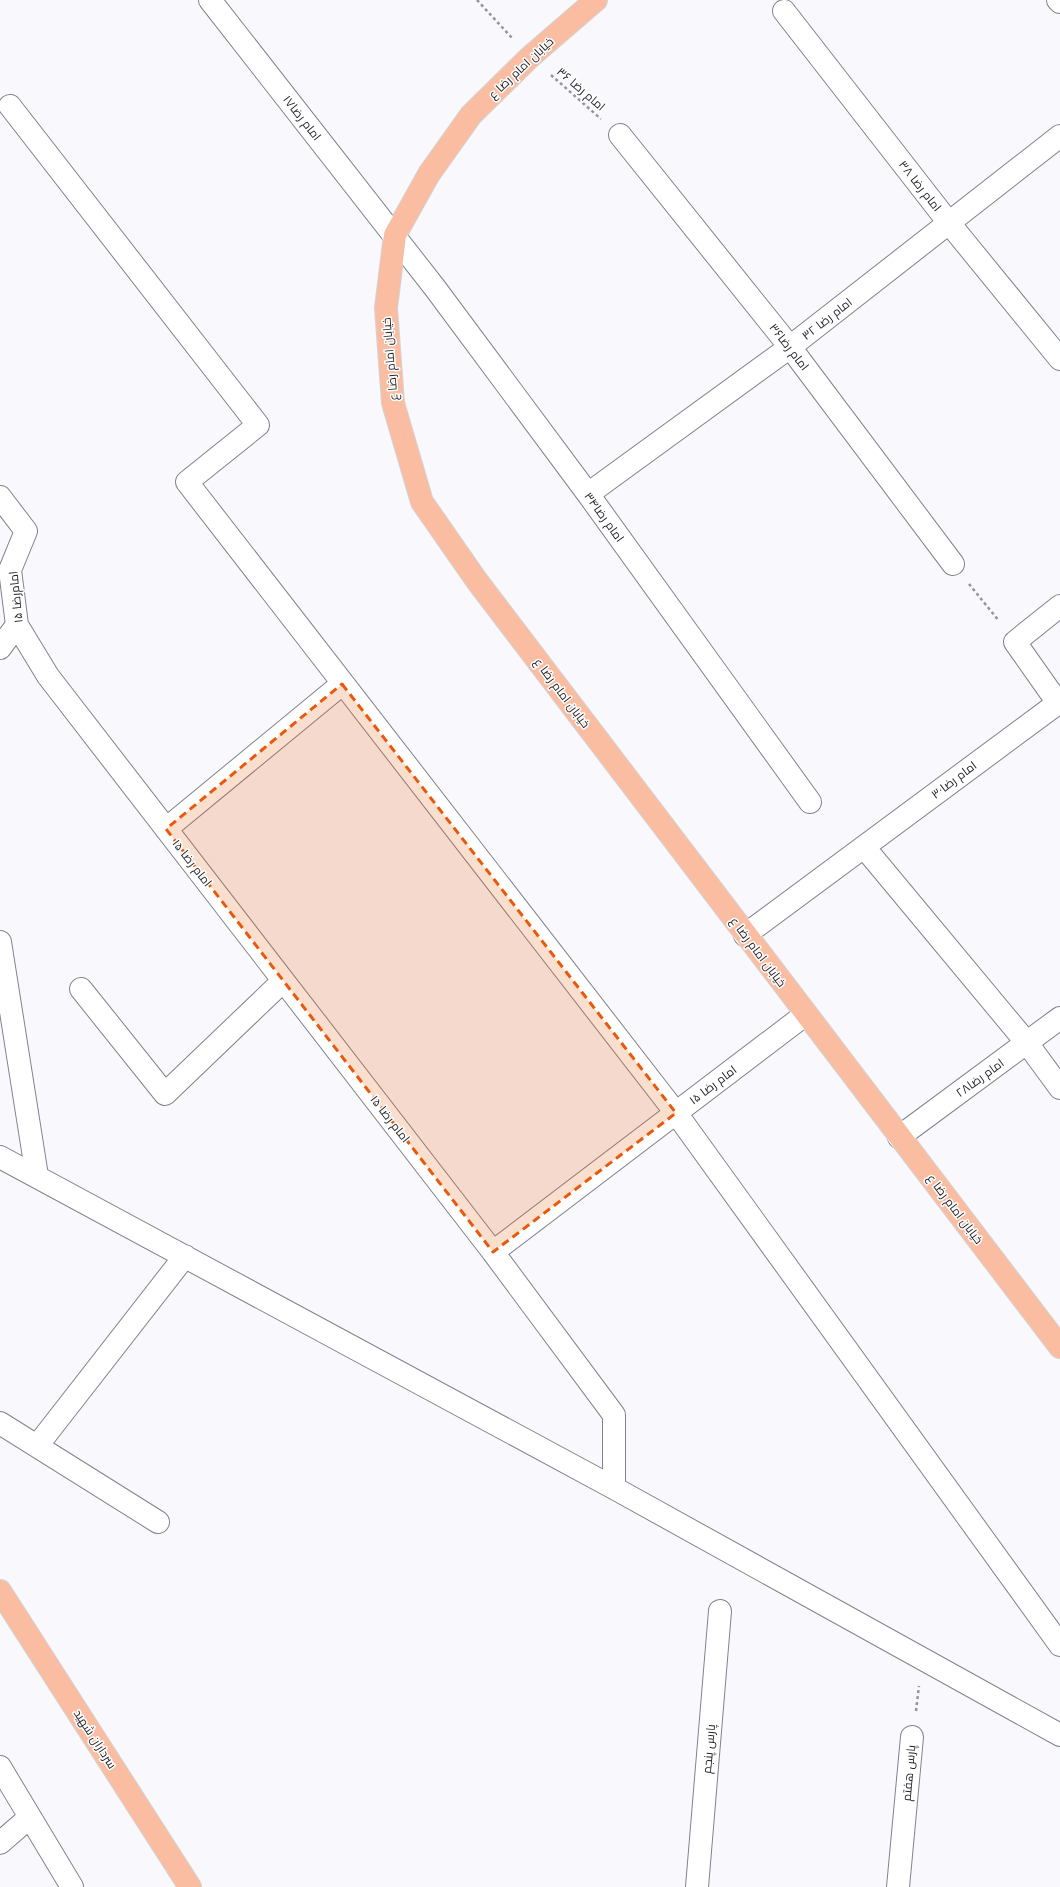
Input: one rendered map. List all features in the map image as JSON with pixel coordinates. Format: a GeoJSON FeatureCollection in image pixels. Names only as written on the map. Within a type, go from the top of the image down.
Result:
{"type":"FeatureCollection","features":[{"type":"Feature","properties":{"kind":"main road","name":"خیابان امام رضا ع"},"geometry":{"type":"LineString","coordinates":[[596,0],[530,57],[471,115],[429,174],[395,235],[386,308],[392,403],[422,502],[477,581],[1060,1347]]}},
{"type":"Feature","properties":{"kind":"main road","name":"سرداران شهید"},"geometry":{"type":"LineString","coordinates":[[0,1591],[190,1887]]}},
{"type":"Feature","properties":{"kind":"street","name":"امام رضا۱۷"},"geometry":{"type":"LineString","coordinates":[[210,0],[395,235]]}},
{"type":"Feature","properties":{"kind":"street","name":"امام رضا ۳۸"},"geometry":{"type":"LineString","coordinates":[[784,11],[949,223],[1060,359]]}},
{"type":"Feature","properties":{"kind":"street"},"geometry":{"type":"LineString","coordinates":[[10,106],[258,425],[186,482],[676,1113],[1060,1645]]}},
{"type":"Feature","properties":{"kind":"street","name":"امام رضا۳۶"},"geometry":{"type":"LineString","coordinates":[[620,135],[790,347],[953,564]]}},
{"type":"Feature","properties":{"kind":"street","name":"امام رضا ۳۲"},"geometry":{"type":"LineString","coordinates":[[588,494],[790,347],[1060,136]]}},
{"type":"Feature","properties":{"kind":"street","name":"امام رضا۳۴"},"geometry":{"type":"LineString","coordinates":[[395,235],[588,494],[810,802]]}},
{"type":"Feature","properties":{"kind":"street","name":"امام‌رضا ۱۵"},"geometry":{"type":"LineString","coordinates":[[0,497],[26,531],[10,570],[17,625],[48,676]]}},
{"type":"Feature","properties":{"kind":"street"},"geometry":{"type":"LineString","coordinates":[[1015,642],[1060,606]]}},
{"type":"Feature","properties":{"kind":"street"},"geometry":{"type":"LineString","coordinates":[[0,648],[17,625]]}},
{"type":"Feature","properties":{"kind":"street","name":"امام رضا۳۰"},"geometry":{"type":"LineString","coordinates":[[745,935],[1059,704],[1015,642]]}},
{"type":"Feature","properties":{"kind":"street","name":"۱۵ امام رضا"},"geometry":{"type":"LineString","coordinates":[[48,676],[493,1252],[806,1014]]}},
{"type":"Feature","properties":{"kind":"street"},"geometry":{"type":"LineString","coordinates":[[166,829],[342,684]]}},
{"type":"Feature","properties":{"kind":"street"},"geometry":{"type":"LineString","coordinates":[[864,847],[1027,1043],[1060,1088]]}},
{"type":"Feature","properties":{"kind":"street"},"geometry":{"type":"LineString","coordinates":[[0,942],[36,1176]]}},
{"type":"Feature","properties":{"kind":"street"},"geometry":{"type":"LineString","coordinates":[[81,989],[165,1094],[284,981]]}},
{"type":"Feature","properties":{"kind":"street","name":"امام رضا۲۸"},"geometry":{"type":"LineString","coordinates":[[899,1136],[1060,1018]]}},
{"type":"Feature","properties":{"kind":"street"},"geometry":{"type":"LineString","coordinates":[[0,1157],[614,1488],[1060,1735]]}},
{"type":"Feature","properties":{"kind":"street"},"geometry":{"type":"LineString","coordinates":[[493,1252],[614,1415],[614,1488]]}},
{"type":"Feature","properties":{"kind":"street"},"geometry":{"type":"LineString","coordinates":[[37,1446],[185,1256]]}},
{"type":"Feature","properties":{"kind":"street"},"geometry":{"type":"LineString","coordinates":[[0,1423],[158,1522]]}},
{"type":"Feature","properties":{"kind":"street","name":"پارس‌‌ پنجم"},"geometry":{"type":"LineString","coordinates":[[697,1887],[720,1611]]}},
{"type":"Feature","properties":{"kind":"street","name":"پارس‌‌ هفتم"},"geometry":{"type":"LineString","coordinates":[[898,1887],[912,1737]]}},
{"type":"Feature","properties":{"kind":"street"},"geometry":{"type":"LineString","coordinates":[[0,1767],[72,1887]]}},
{"type":"Feature","properties":{"kind":"street"},"geometry":{"type":"LineString","coordinates":[[0,1843],[30,1817]]}},
{"type":"Feature","properties":{"kind":"path","name":"امام رضا ۳۶"},"geometry":{"type":"LineString","coordinates":[[478,0],[530,57],[620,135]]}},
{"type":"Feature","properties":{"kind":"path"},"geometry":{"type":"LineString","coordinates":[[953,564],[1015,642]]}},
{"type":"Feature","properties":{"kind":"path","name":"پارس‌‌ هفتم"},"geometry":{"type":"LineString","coordinates":[[912,1737],[922,1659]]}},
{"type":"Feature","properties":{"kind":"highlighted area"},"geometry":{"type":"Polygon","coordinates":[[[342,684],[676,1113],[493,1252],[166,829],[342,684]]]}}]}
